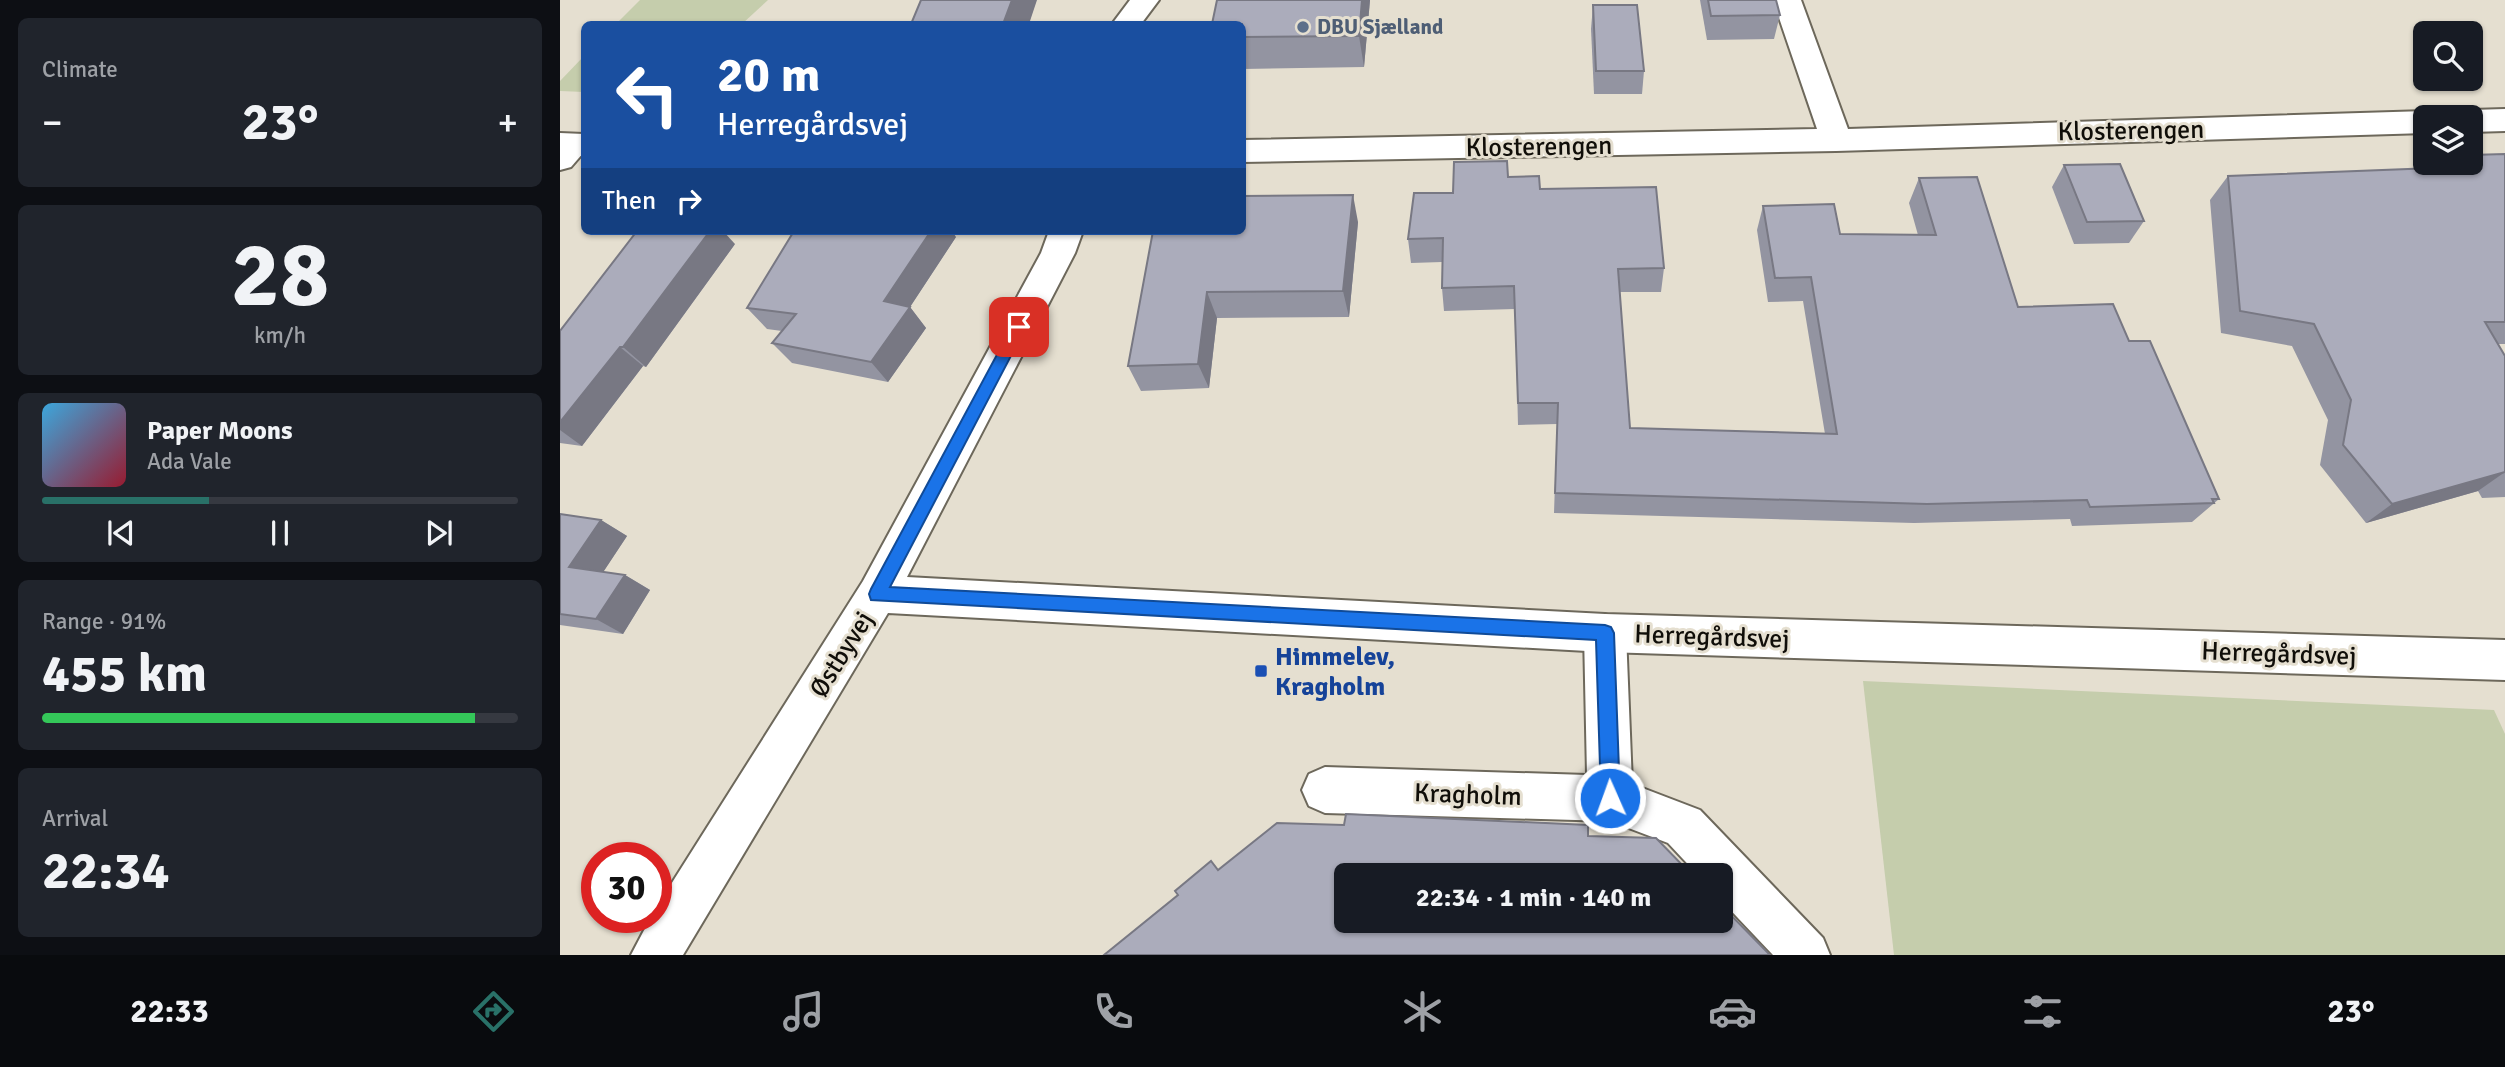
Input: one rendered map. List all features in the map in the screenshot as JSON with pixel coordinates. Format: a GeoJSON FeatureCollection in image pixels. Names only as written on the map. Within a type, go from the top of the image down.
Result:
{"type":"FeatureCollection","features":[{"type":"Feature","properties":{"kind":"street"},"geometry":{"type":"LineString","coordinates":[[1128,21],[1145,0]]}},
{"type":"Feature","properties":{"kind":"street"},"geometry":{"type":"LineString","coordinates":[[1787,0],[1836,140]]}},
{"type":"Feature","properties":{"kind":"street"},"geometry":{"type":"LineString","coordinates":[[2483,121],[2505,120]]}},
{"type":"Feature","properties":{"kind":"street","name":"Klosterengen"},"geometry":{"type":"LineString","coordinates":[[1246,151],[1836,140],[2413,122]]}},
{"type":"Feature","properties":{"kind":"street","name":"Østbyvej"},"geometry":{"type":"LineString","coordinates":[[655,955],[877,594],[1058,253],[1065,235]]}},
{"type":"Feature","properties":{"kind":"street","name":"Herregårdsvej"},"geometry":{"type":"LineString","coordinates":[[877,594],[1605,633],[2505,660]]}},
{"type":"Feature","properties":{"kind":"street"},"geometry":{"type":"LineString","coordinates":[[1605,633],[1610,798]]}},
{"type":"Feature","properties":{"kind":"street","name":"Kragholm"},"geometry":{"type":"LineString","coordinates":[[1325,790],[1610,798],[1684,826],[1806,955]]}},
{"type":"Feature","properties":{"kind":"green space"},"geometry":{"type":"Polygon","coordinates":[[[640,0],[768,0],[745,21],[619,21],[640,0]]]}},
{"type":"Feature","properties":{"kind":"green space"},"geometry":{"type":"Polygon","coordinates":[[[581,59],[581,92],[560,91],[560,81],[581,59]]]}},
{"type":"Feature","properties":{"kind":"green space"},"geometry":{"type":"Polygon","coordinates":[[[1863,681],[2494,710],[2505,734],[2505,955],[1894,955],[1863,681]]]}},
{"type":"Feature","properties":{"kind":"building"},"geometry":{"type":"Polygon","coordinates":[[[921,0],[1012,0],[1004,21],[912,21],[921,0]]]}},
{"type":"Feature","properties":{"kind":"building"},"geometry":{"type":"Polygon","coordinates":[[[1217,0],[1362,0],[1359,36],[1246,37],[1246,21],[1213,21],[1217,0]]]}},
{"type":"Feature","properties":{"kind":"building"},"geometry":{"type":"Polygon","coordinates":[[[1708,0],[1776,0],[1780,15],[1711,16],[1708,0]]]}},
{"type":"Feature","properties":{"kind":"building"},"geometry":{"type":"Polygon","coordinates":[[[1593,5],[1637,5],[1644,71],[1596,71],[1593,5]]]}},
{"type":"Feature","properties":{"kind":"building"},"geometry":{"type":"Polygon","coordinates":[[[2505,154],[2505,322],[2485,322],[2505,356],[2505,472],[2392,504],[2343,445],[2351,400],[2314,324],[2240,311],[2228,176],[2413,169],[2413,175],[2483,175],[2483,155],[2505,154]]]}},
{"type":"Feature","properties":{"kind":"building"},"geometry":{"type":"Polygon","coordinates":[[[1507,161],[1508,177],[1539,176],[1540,189],[1656,187],[1664,268],[1618,269],[1630,428],[1837,434],[1811,277],[1775,278],[1763,206],[1834,204],[1840,234],[1936,235],[1919,178],[1977,177],[2018,307],[2113,304],[2129,341],[2150,341],[2219,499],[2212,499],[2214,503],[2090,507],[2087,500],[1927,504],[1555,493],[1558,403],[1518,403],[1514,286],[1442,288],[1443,238],[1408,239],[1414,193],[1453,193],[1454,162],[1507,161]]]}},
{"type":"Feature","properties":{"kind":"building"},"geometry":{"type":"Polygon","coordinates":[[[2120,164],[2144,221],[2087,222],[2064,165],[2120,164]]]}},
{"type":"Feature","properties":{"kind":"building"},"geometry":{"type":"Polygon","coordinates":[[[1353,195],[1343,291],[1207,292],[1198,364],[1128,366],[1152,235],[1246,235],[1246,196],[1353,195]]]}},
{"type":"Feature","properties":{"kind":"building"},"geometry":{"type":"Polygon","coordinates":[[[634,235],[707,235],[623,347],[620,347],[560,422],[560,331],[634,235]]]}},
{"type":"Feature","properties":{"kind":"building"},"geometry":{"type":"Polygon","coordinates":[[[792,235],[928,235],[884,301],[910,307],[871,362],[772,343],[796,314],[747,308],[792,235]]]}},
{"type":"Feature","properties":{"kind":"building"},"geometry":{"type":"Polygon","coordinates":[[[560,514],[601,520],[569,567],[625,575],[596,619],[560,614],[560,514]]]}},
{"type":"Feature","properties":{"kind":"building"},"geometry":{"type":"Polygon","coordinates":[[[1346,814],[1588,825],[1588,836],[1656,838],[1680,863],[1334,863],[1334,933],[1733,933],[1733,917],[1770,955],[1104,955],[1178,895],[1175,891],[1211,861],[1218,870],[1277,823],[1344,825],[1346,814]]]}},
{"type":"Feature","properties":{"kind":"place","name":"DBU Sjælland"},"geometry":{"type":"Point","coordinates":[1303,27]}},
{"type":"Feature","properties":{"kind":"place","name":"Himmelev, Kragholm"},"geometry":{"type":"Point","coordinates":[1261,671]}},
{"type":"Feature","properties":{"kind":"route"},"geometry":{"type":"LineString","coordinates":[[1019,327],[877,594],[1605,633],[1610,798]]}}]}
